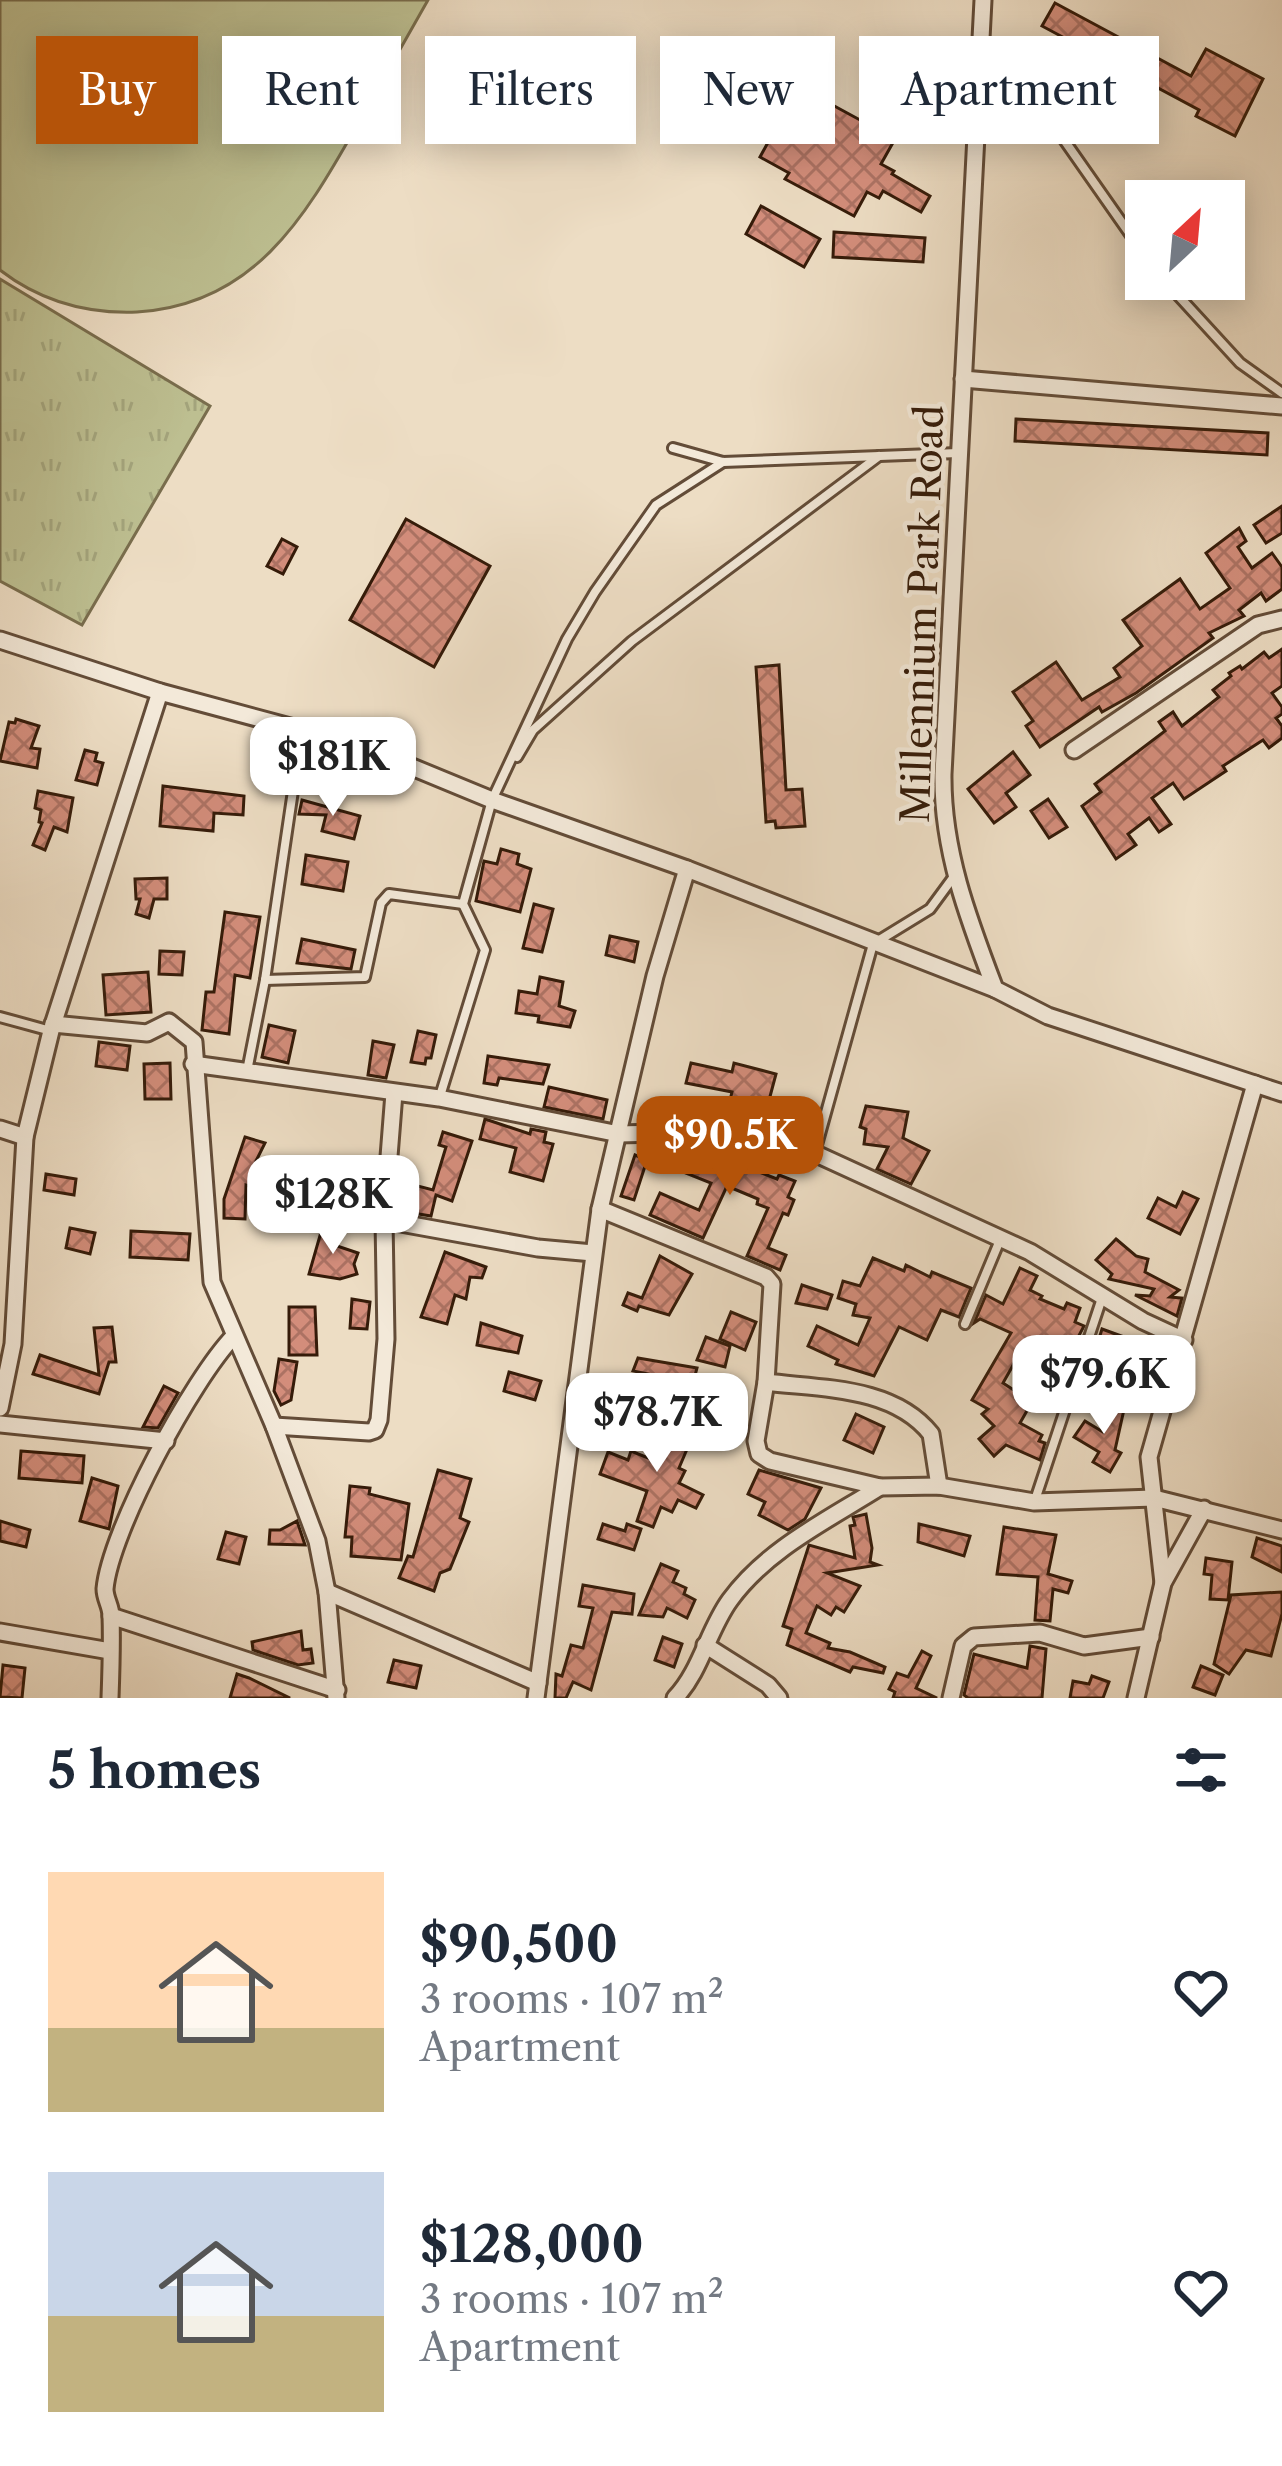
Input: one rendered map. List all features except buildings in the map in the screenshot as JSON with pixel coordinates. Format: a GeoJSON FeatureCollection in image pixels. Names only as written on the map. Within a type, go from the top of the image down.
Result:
{"type":"FeatureCollection","features":[{"type":"Feature","properties":{"kind":"street","name":"Millennium Park Road"},"geometry":{"type":"LineString","coordinates":[[981,36],[982,0]]}},
{"type":"Feature","properties":{"kind":"street","name":"Millennium Park Road"},"geometry":{"type":"LineString","coordinates":[[975,144],[943,814],[955,875],[994,989]]}},
{"type":"Feature","properties":{"kind":"street"},"geometry":{"type":"LineString","coordinates":[[963,379],[1282,406]]}},
{"type":"Feature","properties":{"kind":"street"},"geometry":{"type":"LineString","coordinates":[[1074,750],[1258,625],[1282,620]]}},
{"type":"Feature","properties":{"kind":"street"},"geometry":{"type":"LineString","coordinates":[[0,640],[160,692],[361,746],[994,989],[1048,1016],[1282,1093]]}},
{"type":"Feature","properties":{"kind":"street"},"geometry":{"type":"LineString","coordinates":[[0,1408],[25,1137],[52,1027],[160,692]]}},
{"type":"Feature","properties":{"kind":"street"},"geometry":{"type":"LineString","coordinates":[[327,1592],[537,1691],[600,1209],[655,976],[687,869]]}},
{"type":"Feature","properties":{"kind":"street"},"geometry":{"type":"LineString","coordinates":[[52,1027],[147,1033],[169,1022],[194,1042],[208,1264],[316,1541],[327,1592],[337,1694],[112,1616]]}},
{"type":"Feature","properties":{"kind":"street"},"geometry":{"type":"LineString","coordinates":[[193,1064],[439,1098],[619,1134],[697,1132],[779,1143],[814,1153],[1001,1238],[1184,1340]]}},
{"type":"Feature","properties":{"kind":"street"},"geometry":{"type":"LineString","coordinates":[[1163,1583],[1149,1457],[1255,1084]]}},
{"type":"Feature","properties":{"kind":"street"},"geometry":{"type":"LineString","coordinates":[[274,1426],[375,1430],[386,1339],[384,1220],[394,1093]]}},
{"type":"Feature","properties":{"kind":"street"},"geometry":{"type":"LineString","coordinates":[[0,1129],[25,1137]]}},
{"type":"Feature","properties":{"kind":"street"},"geometry":{"type":"LineString","coordinates":[[600,1209],[770,1280],[774,1291],[756,1441],[764,1458],[880,1487],[939,1486],[1034,1502],[1154,1498],[1282,1530]]}},
{"type":"Feature","properties":{"kind":"street"},"geometry":{"type":"LineString","coordinates":[[384,1220],[538,1248],[593,1253]]}},
{"type":"Feature","properties":{"kind":"street"},"geometry":{"type":"LineString","coordinates":[[110,1698],[112,1616],[106,1582],[127,1520],[209,1366],[233,1336]]}},
{"type":"Feature","properties":{"kind":"street"},"geometry":{"type":"LineString","coordinates":[[766,1382],[874,1396],[893,1405],[931,1434],[939,1486]]}},
{"type":"Feature","properties":{"kind":"street"},"geometry":{"type":"LineString","coordinates":[[0,1424],[166,1441]]}},
{"type":"Feature","properties":{"kind":"street"},"geometry":{"type":"LineString","coordinates":[[674,1698],[695,1668],[726,1605],[757,1565],[880,1487]]}},
{"type":"Feature","properties":{"kind":"street"},"geometry":{"type":"LineString","coordinates":[[1136,1698],[1163,1583],[1204,1509]]}},
{"type":"Feature","properties":{"kind":"street"},"geometry":{"type":"LineString","coordinates":[[0,1632],[110,1651]]}},
{"type":"Feature","properties":{"kind":"street"},"geometry":{"type":"LineString","coordinates":[[951,1698],[963,1646],[974,1637],[1040,1633],[1084,1646],[1150,1637]]}},
{"type":"Feature","properties":{"kind":"street"},"geometry":{"type":"LineString","coordinates":[[705,1645],[769,1685],[779,1698]]}},
{"type":"Feature","properties":{"kind":"lane"},"geometry":{"type":"LineString","coordinates":[[1067,144],[1125,227]]}},
{"type":"Feature","properties":{"kind":"lane"},"geometry":{"type":"LineString","coordinates":[[1182,300],[1240,363],[1282,393]]}},
{"type":"Feature","properties":{"kind":"lane"},"geometry":{"type":"LineString","coordinates":[[673,448],[723,462],[959,453]]}},
{"type":"Feature","properties":{"kind":"lane"},"geometry":{"type":"LineString","coordinates":[[492,800],[533,730],[632,640],[879,456]]}},
{"type":"Feature","properties":{"kind":"lane"},"geometry":{"type":"LineString","coordinates":[[439,1098],[485,950],[463,904],[492,800],[567,640],[595,592],[656,506],[723,462]]}},
{"type":"Feature","properties":{"kind":"lane"},"geometry":{"type":"LineString","coordinates":[[247,1072],[303,727]]}},
{"type":"Feature","properties":{"kind":"lane"},"geometry":{"type":"LineString","coordinates":[[814,1153],[873,944],[931,909],[955,875]]}},
{"type":"Feature","properties":{"kind":"lane"},"geometry":{"type":"LineString","coordinates":[[265,980],[365,977],[381,903],[389,894],[463,904]]}},
{"type":"Feature","properties":{"kind":"lane"},"geometry":{"type":"LineString","coordinates":[[0,1017],[52,1027]]}},
{"type":"Feature","properties":{"kind":"lane"},"geometry":{"type":"LineString","coordinates":[[965,1324],[1001,1238]]}},
{"type":"Feature","properties":{"kind":"lane"},"geometry":{"type":"LineString","coordinates":[[1034,1502],[1103,1295]]}},
{"type":"Feature","properties":{"kind":"green space"},"geometry":{"type":"Polygon","coordinates":[[[0,0],[428,0],[401,47],[401,36],[222,36],[222,144],[346,144],[294,224],[244,275],[178,306],[118,312],[82,308],[48,297],[0,270],[0,0]]]}},
{"type":"Feature","properties":{"kind":"green space"},"geometry":{"type":"Polygon","coordinates":[[[0,279],[210,406],[82,625],[0,581],[0,279]]]}}]}
